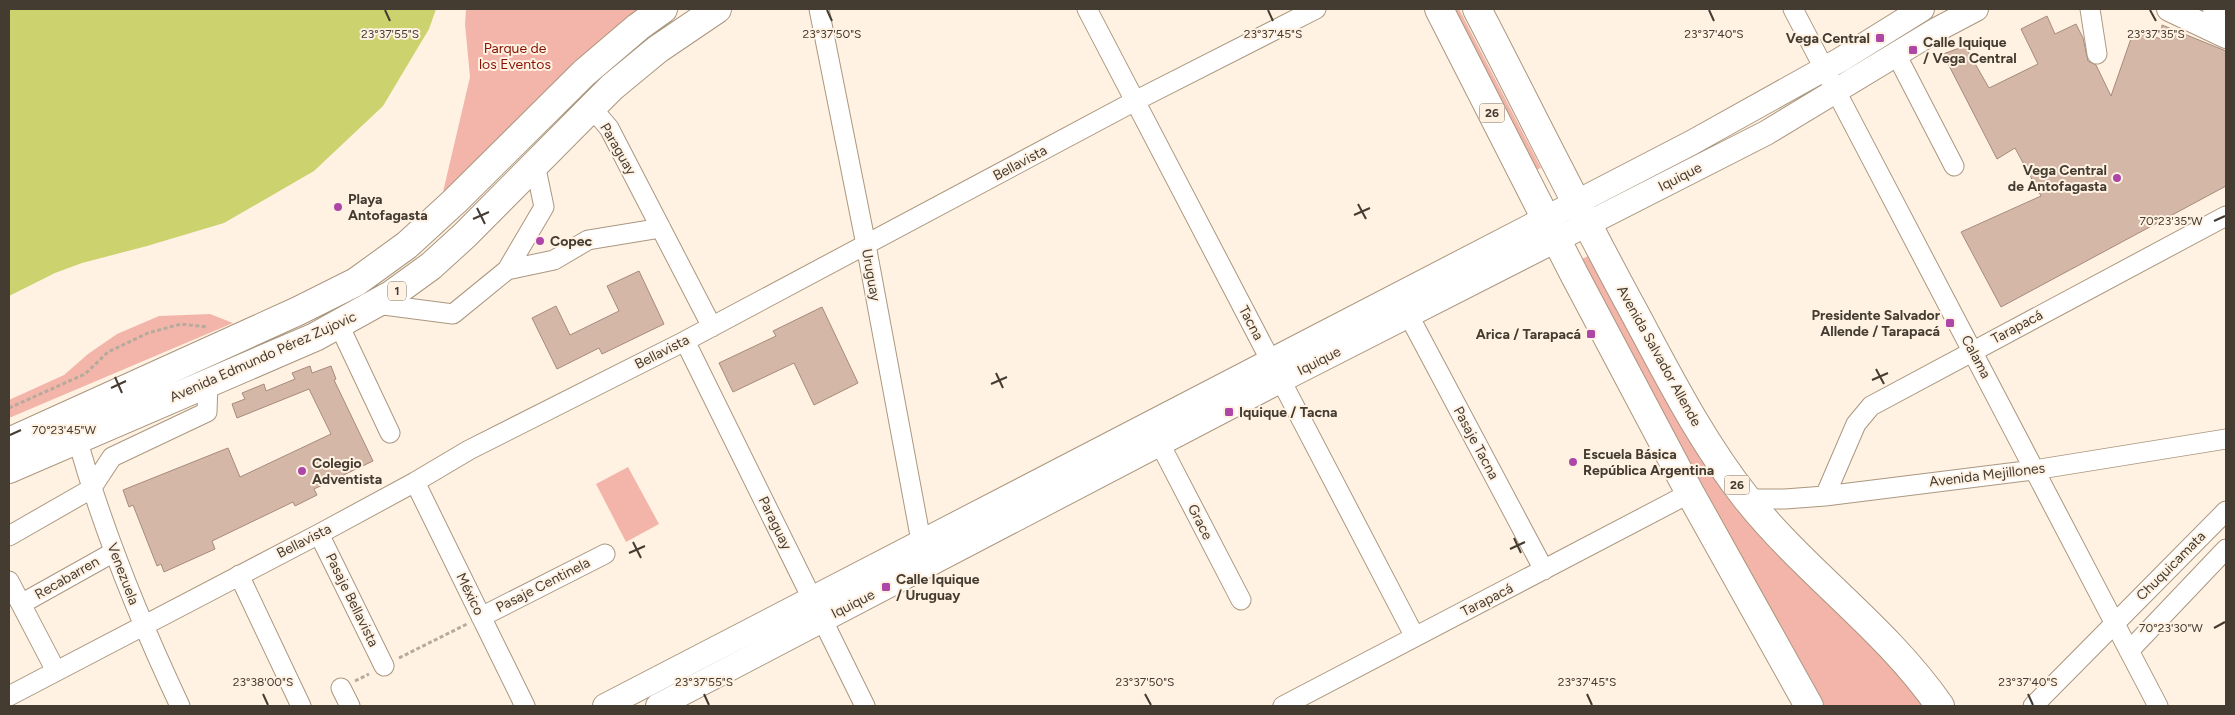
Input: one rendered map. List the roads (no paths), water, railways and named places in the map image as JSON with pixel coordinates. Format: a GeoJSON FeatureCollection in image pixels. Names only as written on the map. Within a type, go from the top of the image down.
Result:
{"type":"FeatureCollection","features":[{"type":"Feature","properties":{"kind":"highway","name":"Avenida Edmundo Pérez Zujovic"},"geometry":{"type":"LineString","coordinates":[[9,442],[298,311],[338,292],[371,272],[407,245],[434,221],[584,73],[638,27],[663,9]]}},
{"type":"Feature","properties":{"kind":"highway","name":"Avenida Edmundo Pérez Zujovic"},"geometry":{"type":"LineString","coordinates":[[9,469],[339,326],[404,286],[452,248],[591,107],[645,59],[717,9]]}},
{"type":"Feature","properties":{"kind":"highway","name":"26"},"geometry":{"type":"LineString","coordinates":[[1439,9],[1550,229],[1690,494],[1809,706]]}},
{"type":"Feature","properties":{"kind":"highway","name":"Avenida Salvador Allende"},"geometry":{"type":"LineString","coordinates":[[1477,9],[1681,400],[1713,452],[1747,499],[1812,570],[1902,658],[1940,706]]}},
{"type":"Feature","properties":{"kind":"main road","name":"Iquique"},"geometry":{"type":"LineString","coordinates":[[1582,213],[1691,143],[1824,69],[1922,9]]}},
{"type":"Feature","properties":{"kind":"main road","name":"Iquique"},"geometry":{"type":"LineString","coordinates":[[605,706],[921,541],[1276,371],[1582,213],[1766,133],[1896,54],[1976,9]]}},
{"type":"Feature","properties":{"kind":"main road"},"geometry":{"type":"LineString","coordinates":[[2169,9],[2226,36]]}},
{"type":"Feature","properties":{"kind":"main road"},"geometry":{"type":"LineString","coordinates":[[2215,9],[2226,14]]}},
{"type":"Feature","properties":{"kind":"main road","name":"Iquique"},"geometry":{"type":"LineString","coordinates":[[658,706],[1160,444],[1276,371],[1409,316],[1550,229]]}},
{"type":"Feature","properties":{"kind":"street","name":"Uruguay"},"geometry":{"type":"LineString","coordinates":[[819,9],[866,245],[921,541]]}},
{"type":"Feature","properties":{"kind":"street","name":"Tacna"},"geometry":{"type":"LineString","coordinates":[[1087,9],[1415,637]]}},
{"type":"Feature","properties":{"kind":"street","name":"Bellavista"},"geometry":{"type":"LineString","coordinates":[[9,696],[319,534],[415,482],[469,450],[712,327],[1135,101],[1316,9]]}},
{"type":"Feature","properties":{"kind":"street","name":"Calama"},"geometry":{"type":"LineString","coordinates":[[1793,9],[2158,706]]}},
{"type":"Feature","properties":{"kind":"street"},"geometry":{"type":"LineString","coordinates":[[2090,9],[2097,54]]}},
{"type":"Feature","properties":{"kind":"street"},"geometry":{"type":"LineString","coordinates":[[1896,54],[1954,166]]}},
{"type":"Feature","properties":{"kind":"street","name":"Paraguay"},"geometry":{"type":"LineString","coordinates":[[591,107],[609,128],[712,327]]}},
{"type":"Feature","properties":{"kind":"street"},"geometry":{"type":"LineString","coordinates":[[376,304],[453,314],[507,270],[544,207],[535,164]]}},
{"type":"Feature","properties":{"kind":"street","name":"Tarapacá"},"geometry":{"type":"LineString","coordinates":[[1825,496],[1856,424],[1871,406],[2226,216]]}},
{"type":"Feature","properties":{"kind":"street"},"geometry":{"type":"LineString","coordinates":[[507,270],[554,260],[588,240],[661,228]]}},
{"type":"Feature","properties":{"kind":"street","name":"Pasaje Tacna"},"geometry":{"type":"LineString","coordinates":[[1409,316],[1544,570]]}},
{"type":"Feature","properties":{"kind":"street"},"geometry":{"type":"LineString","coordinates":[[339,326],[390,433]]}},
{"type":"Feature","properties":{"kind":"street","name":"Paraguay"},"geometry":{"type":"LineString","coordinates":[[685,341],[865,706]]}},
{"type":"Feature","properties":{"kind":"street"},"geometry":{"type":"LineString","coordinates":[[9,536],[91,489],[112,457],[207,412],[208,384]]}},
{"type":"Feature","properties":{"kind":"street","name":"Venezuela"},"geometry":{"type":"LineString","coordinates":[[77,438],[91,489],[142,625],[180,706]]}},
{"type":"Feature","properties":{"kind":"street","name":"Avenida Mejillones"},"geometry":{"type":"LineString","coordinates":[[1747,499],[1825,496],[2034,470],[2226,439]]}},
{"type":"Feature","properties":{"kind":"street","name":"Grace"},"geometry":{"type":"LineString","coordinates":[[1160,444],[1240,600]]}},
{"type":"Feature","properties":{"kind":"street","name":"México"},"geometry":{"type":"LineString","coordinates":[[415,482],[525,706]]}},
{"type":"Feature","properties":{"kind":"street","name":"Tarapacá"},"geometry":{"type":"LineString","coordinates":[[1283,706],[1690,494]]}},
{"type":"Feature","properties":{"kind":"street","name":"Chuquicamata"},"geometry":{"type":"LineString","coordinates":[[2033,706],[2226,511]]}},
{"type":"Feature","properties":{"kind":"street","name":"Pasaje Bellavista"},"geometry":{"type":"LineString","coordinates":[[319,534],[384,666]]}},
{"type":"Feature","properties":{"kind":"street","name":"Chuquicamata"},"geometry":{"type":"LineString","coordinates":[[2129,651],[2226,549]]}},
{"type":"Feature","properties":{"kind":"street","name":"Recabarren"},"geometry":{"type":"LineString","coordinates":[[21,604],[114,552]]}},
{"type":"Feature","properties":{"kind":"street","name":"Pasaje Centinela"},"geometry":{"type":"LineString","coordinates":[[481,617],[605,554]]}},
{"type":"Feature","properties":{"kind":"street"},"geometry":{"type":"LineString","coordinates":[[239,575],[301,706]]}},
{"type":"Feature","properties":{"kind":"street"},"geometry":{"type":"LineString","coordinates":[[9,581],[56,671]]}},
{"type":"Feature","properties":{"kind":"street"},"geometry":{"type":"LineString","coordinates":[[341,688],[350,706]]}},
{"type":"Feature","properties":{"kind":"place","name":"Vega Central"},"geometry":{"type":"Point","coordinates":[1880,38]}},
{"type":"Feature","properties":{"kind":"place","name":"Calle Iquique / Vega Central"},"geometry":{"type":"Point","coordinates":[1913,50]}},
{"type":"Feature","properties":{"kind":"place","name":"Vega Central de Antofagasta"},"geometry":{"type":"Point","coordinates":[2117,178]}},
{"type":"Feature","properties":{"kind":"place","name":"Playa Antofagasta"},"geometry":{"type":"Point","coordinates":[338,207]}},
{"type":"Feature","properties":{"kind":"place","name":"Copec"},"geometry":{"type":"Point","coordinates":[540,241]}},
{"type":"Feature","properties":{"kind":"place","name":"Presidente Salvador Allende / Tarapacá"},"geometry":{"type":"Point","coordinates":[1950,323]}},
{"type":"Feature","properties":{"kind":"place","name":"Arica / Tarapacá"},"geometry":{"type":"Point","coordinates":[1591,334]}},
{"type":"Feature","properties":{"kind":"place","name":"Iquique / Tacna"},"geometry":{"type":"Point","coordinates":[1229,412]}},
{"type":"Feature","properties":{"kind":"place","name":"Escuela Básica República Argentina"},"geometry":{"type":"Point","coordinates":[1573,462]}},
{"type":"Feature","properties":{"kind":"place","name":"Colegio Adventista"},"geometry":{"type":"Point","coordinates":[302,471]}},
{"type":"Feature","properties":{"kind":"place","name":"Calle Iquique / Uruguay"},"geometry":{"type":"Point","coordinates":[886,587]}},
{"type":"Feature","properties":{"kind":"park label","name":"Parque de los Eventos"},"geometry":{"type":"Point","coordinates":[515,56]}}]}
